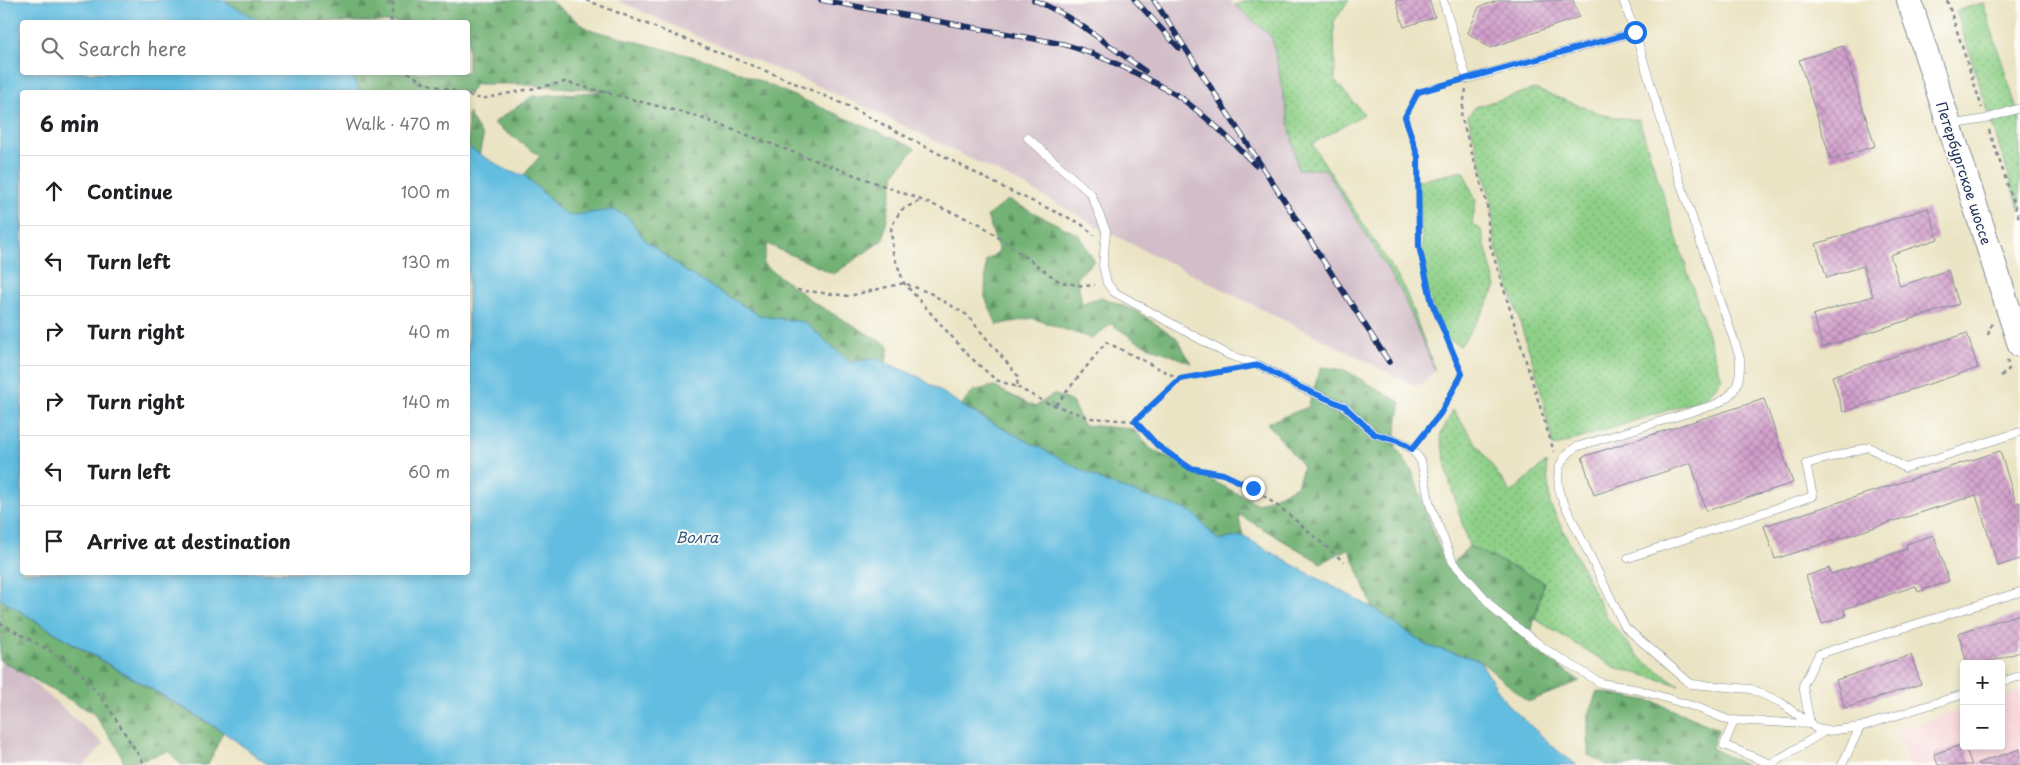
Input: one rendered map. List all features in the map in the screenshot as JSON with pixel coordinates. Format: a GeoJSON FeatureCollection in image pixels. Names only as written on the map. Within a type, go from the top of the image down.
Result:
{"type":"FeatureCollection","features":[{"type":"Feature","properties":{"kind":"main road","name":"Петербургское шоссе"},"geometry":{"type":"LineString","coordinates":[[1909,0],[2020,345]]}},
{"type":"Feature","properties":{"kind":"main road","name":"Петербургское шоссе"},"geometry":{"type":"LineString","coordinates":[[1924,0],[1974,121],[2020,300]]}},
{"type":"Feature","properties":{"kind":"lane"},"geometry":{"type":"LineString","coordinates":[[1443,0],[1467,79],[1635,32]]}},
{"type":"Feature","properties":{"kind":"lane"},"geometry":{"type":"LineString","coordinates":[[1623,0],[1635,32],[1677,173],[1740,358],[1741,374],[1736,389],[1726,400],[1576,447],[1564,456],[1559,468],[1557,479],[1560,495],[1625,627],[1690,684],[1752,689],[1780,702],[1817,729],[1825,731],[1860,727],[1960,695]]}},
{"type":"Feature","properties":{"kind":"lane"},"geometry":{"type":"LineString","coordinates":[[1974,121],[2020,108]]}},
{"type":"Feature","properties":{"kind":"lane"},"geometry":{"type":"LineString","coordinates":[[1028,138],[1091,194],[1106,231],[1103,266],[1106,283],[1114,292],[1229,355],[1259,365],[1297,386],[1344,406],[1374,434],[1401,442],[1412,449],[1421,461],[1430,505],[1453,562],[1498,613],[1548,651],[1601,683],[1639,690],[1696,707],[1728,720],[1810,724]]}},
{"type":"Feature","properties":{"kind":"lane"},"geometry":{"type":"LineString","coordinates":[[1628,558],[1813,496],[1806,464],[1869,447],[1905,468],[2020,432]]}},
{"type":"Feature","properties":{"kind":"lane"},"geometry":{"type":"LineString","coordinates":[[1810,724],[1803,685],[1819,654],[2020,592]]}},
{"type":"Feature","properties":{"kind":"lane"},"geometry":{"type":"LineString","coordinates":[[2005,681],[2020,676]]}},
{"type":"Feature","properties":{"kind":"lane"},"geometry":{"type":"LineString","coordinates":[[1734,721],[1724,745],[1771,764],[1825,731]]}},
{"type":"Feature","properties":{"kind":"lane"},"geometry":{"type":"LineString","coordinates":[[1842,765],[1860,727]]}},
{"type":"Feature","properties":{"kind":"path"},"geometry":{"type":"LineString","coordinates":[[391,20],[392,0]]}},
{"type":"Feature","properties":{"kind":"path"},"geometry":{"type":"LineString","coordinates":[[586,0],[776,75],[848,106],[1008,190],[1080,223],[1098,239],[1104,252]]}},
{"type":"Feature","properties":{"kind":"path"},"geometry":{"type":"LineString","coordinates":[[1947,0],[1974,121],[2020,221]]}},
{"type":"Feature","properties":{"kind":"path"},"geometry":{"type":"LineString","coordinates":[[412,75],[424,83],[451,90]]}},
{"type":"Feature","properties":{"kind":"path"},"geometry":{"type":"LineString","coordinates":[[1412,449],[1440,414],[1462,374],[1432,303],[1419,246],[1418,157],[1405,117],[1418,92],[1467,79],[1461,116],[1487,204],[1490,240],[1559,468]]}},
{"type":"Feature","properties":{"kind":"path"},"geometry":{"type":"LineString","coordinates":[[470,96],[481,99],[565,82],[696,116],[980,224],[1060,282],[1084,286],[1106,283]]}},
{"type":"Feature","properties":{"kind":"path"},"geometry":{"type":"LineString","coordinates":[[921,200],[901,210],[891,227],[893,253],[904,284],[969,356],[996,380],[1016,387],[1055,406],[1090,418],[1135,421],[1158,446],[1190,468],[1223,474],[1253,488],[1287,513],[1344,562]]}},
{"type":"Feature","properties":{"kind":"path"},"geometry":{"type":"LineString","coordinates":[[797,290],[849,296],[904,284],[930,293],[967,315],[1018,376],[1016,387]]}},
{"type":"Feature","properties":{"kind":"path"},"geometry":{"type":"LineString","coordinates":[[1055,406],[1106,342],[1180,379]]}},
{"type":"Feature","properties":{"kind":"path"},"geometry":{"type":"LineString","coordinates":[[1135,421],[1180,379],[1259,365]]}},
{"type":"Feature","properties":{"kind":"path"},"geometry":{"type":"LineString","coordinates":[[0,623],[52,652],[83,676],[108,707],[145,765]]}},
{"type":"Feature","properties":{"kind":"shaded area"},"geometry":{"type":"Polygon","coordinates":[[[617,0],[1229,0],[1272,36],[1298,169],[1325,169],[1400,289],[1435,370],[1423,383],[1415,386],[1106,231],[1020,183],[884,116],[617,0]]]}},
{"type":"Feature","properties":{"kind":"shaded area"},"geometry":{"type":"Polygon","coordinates":[[[0,653],[104,744],[84,765],[0,765],[0,653]]]}},
{"type":"Feature","properties":{"kind":"shaded area"},"geometry":{"type":"Polygon","coordinates":[[[2020,691],[2020,765],[1908,765],[1897,730],[1960,710],[1960,750],[2005,750],[2005,696],[2020,691]]]}},
{"type":"Feature","properties":{"kind":"green space"},"geometry":{"type":"Polygon","coordinates":[[[223,0],[549,0],[588,29],[718,63],[915,148],[895,173],[883,240],[834,274],[767,244],[763,264],[816,304],[889,346],[886,363],[875,358],[851,363],[804,322],[761,316],[686,272],[645,240],[627,216],[613,210],[567,216],[524,175],[540,156],[493,123],[533,96],[612,91],[514,84],[475,84],[470,93],[470,90],[359,90],[351,75],[470,75],[470,20],[258,20],[223,0]]]}},
{"type":"Feature","properties":{"kind":"green space"},"geometry":{"type":"Polygon","coordinates":[[[1249,0],[1349,0],[1334,21],[1335,81],[1364,114],[1312,144],[1404,287],[1435,370],[1400,289],[1325,169],[1298,169],[1272,37],[1235,5],[1249,0]]]}},
{"type":"Feature","properties":{"kind":"green space"},"geometry":{"type":"Polygon","coordinates":[[[1983,3],[2020,119],[2020,211],[1956,11],[1983,3]]]}},
{"type":"Feature","properties":{"kind":"green space"},"geometry":{"type":"Polygon","coordinates":[[[1534,89],[1608,116],[1639,120],[1722,379],[1706,398],[1553,447],[1539,382],[1494,240],[1492,204],[1468,116],[1475,107],[1534,89]]]}},
{"type":"Feature","properties":{"kind":"green space"},"geometry":{"type":"Polygon","coordinates":[[[470,116],[483,137],[479,156],[470,149],[470,116]]]}},
{"type":"Feature","properties":{"kind":"green space"},"geometry":{"type":"Polygon","coordinates":[[[1463,171],[1476,201],[1472,224],[1481,230],[1496,287],[1483,312],[1460,346],[1442,335],[1426,286],[1417,181],[1463,171]]]}},
{"type":"Feature","properties":{"kind":"green space"},"geometry":{"type":"Polygon","coordinates":[[[1008,200],[1079,235],[1094,261],[1077,277],[1082,303],[1101,297],[1138,312],[1177,338],[1191,363],[1140,343],[1111,324],[1092,339],[1032,318],[997,325],[985,297],[986,261],[999,251],[987,216],[1008,200]]]}},
{"type":"Feature","properties":{"kind":"green space"},"geometry":{"type":"Polygon","coordinates":[[[1321,367],[1345,370],[1401,403],[1396,430],[1396,448],[1412,471],[1447,570],[1469,546],[1544,582],[1528,645],[1580,681],[1528,702],[1479,660],[1427,646],[1373,608],[1349,548],[1321,563],[1238,514],[1243,536],[1218,540],[1192,512],[1107,483],[1052,456],[962,405],[973,391],[993,386],[1035,407],[1054,394],[1072,402],[1083,425],[1133,429],[1151,449],[1258,504],[1297,486],[1303,466],[1267,423],[1308,407],[1321,367]]]}},
{"type":"Feature","properties":{"kind":"green space"},"geometry":{"type":"Polygon","coordinates":[[[1453,410],[1511,493],[1546,462],[1550,504],[1607,618],[1641,659],[1679,685],[1614,667],[1535,619],[1544,582],[1469,546],[1448,476],[1440,436],[1453,410]]]}},
{"type":"Feature","properties":{"kind":"green space"},"geometry":{"type":"Polygon","coordinates":[[[0,598],[83,650],[223,732],[208,765],[181,765],[169,751],[125,765],[118,748],[93,713],[0,660],[0,598]]]}},
{"type":"Feature","properties":{"kind":"green space"},"geometry":{"type":"Polygon","coordinates":[[[1597,691],[1655,702],[1718,729],[1712,748],[1745,765],[1607,765],[1588,755],[1588,717],[1597,691]]]}},
{"type":"Feature","properties":{"kind":"water","name":"Волга"},"geometry":{"type":"Polygon","coordinates":[[[0,0],[223,0],[258,20],[20,20],[20,75],[351,75],[359,90],[20,90],[20,575],[470,575],[470,148],[508,171],[524,175],[567,216],[613,210],[627,216],[645,240],[686,272],[761,316],[804,322],[851,363],[875,358],[919,377],[977,415],[1107,483],[1192,512],[1218,540],[1243,536],[1373,608],[1427,646],[1479,660],[1506,703],[1558,751],[1577,765],[268,765],[222,731],[55,633],[0,598],[0,0]]]}},
{"type":"Feature","properties":{"kind":"building"},"geometry":{"type":"Polygon","coordinates":[[[1396,0],[1429,0],[1435,17],[1404,27],[1396,0]]]}},
{"type":"Feature","properties":{"kind":"building"},"geometry":{"type":"Polygon","coordinates":[[[1500,0],[1573,0],[1579,17],[1490,48],[1468,33],[1479,7],[1500,0]]]}},
{"type":"Feature","properties":{"kind":"building"},"geometry":{"type":"Polygon","coordinates":[[[1843,46],[1875,146],[1831,160],[1799,60],[1843,46]]]}},
{"type":"Feature","properties":{"kind":"building"},"geometry":{"type":"Polygon","coordinates":[[[1928,208],[1938,239],[1890,255],[1900,286],[1948,270],[1959,304],[1823,347],[1813,315],[1873,296],[1863,266],[1827,278],[1816,244],[1928,208]]]}},
{"type":"Feature","properties":{"kind":"building"},"geometry":{"type":"Polygon","coordinates":[[[1967,333],[1978,368],[1843,412],[1832,376],[1967,333]]]}},
{"type":"Feature","properties":{"kind":"building"},"geometry":{"type":"Polygon","coordinates":[[[1764,399],[1793,483],[1706,511],[1691,463],[1594,495],[1582,457],[1764,399]]]}},
{"type":"Feature","properties":{"kind":"building"},"geometry":{"type":"Polygon","coordinates":[[[2000,451],[2016,503],[2020,502],[2020,559],[1998,566],[1976,495],[1775,559],[1764,526],[2000,451]]]}},
{"type":"Feature","properties":{"kind":"building"},"geometry":{"type":"Polygon","coordinates":[[[1934,535],[1949,581],[1918,592],[1916,586],[1844,609],[1846,616],[1822,624],[1806,576],[1829,568],[1831,574],[1907,549],[1906,544],[1934,535]]]}},
{"type":"Feature","properties":{"kind":"building"},"geometry":{"type":"Polygon","coordinates":[[[2020,614],[2020,652],[1995,660],[1966,660],[1958,633],[2020,614]]]}},
{"type":"Feature","properties":{"kind":"building"},"geometry":{"type":"Polygon","coordinates":[[[1911,655],[1921,684],[1845,708],[1836,680],[1911,655]]]}},
{"type":"Feature","properties":{"kind":"building"},"geometry":{"type":"Polygon","coordinates":[[[1960,745],[1960,750],[1966,750],[1972,765],[1938,765],[1934,754],[1960,745]]]}},
{"type":"Feature","properties":{"kind":"building"},"geometry":{"type":"Polygon","coordinates":[[[2020,749],[2020,765],[1978,765],[1978,763],[2020,749]]]}},
{"type":"Feature","properties":{"kind":"railway"},"geometry":{"type":"LineString","coordinates":[[821,0],[1063,44],[1124,67],[1182,98]]}},
{"type":"Feature","properties":{"kind":"railway"},"geometry":{"type":"LineString","coordinates":[[1034,0],[1078,23],[1145,71]]}},
{"type":"Feature","properties":{"kind":"railway"},"geometry":{"type":"LineString","coordinates":[[1135,0],[1179,48]]}},
{"type":"Feature","properties":{"kind":"railway"},"geometry":{"type":"LineString","coordinates":[[1154,0],[1389,362]]}},
{"type":"Feature","properties":{"kind":"railway"},"geometry":{"type":"LineString","coordinates":[[1177,95],[1218,128],[1255,165]]}},
{"type":"Feature","properties":{"kind":"route"},"geometry":{"type":"LineString","coordinates":[[1253,488],[1223,474],[1190,468],[1158,446],[1135,421],[1180,379],[1259,365],[1297,386],[1344,406],[1374,434],[1401,442],[1412,449],[1440,414],[1462,374],[1432,303],[1419,246],[1418,157],[1405,117],[1418,92],[1635,32]]}}]}
